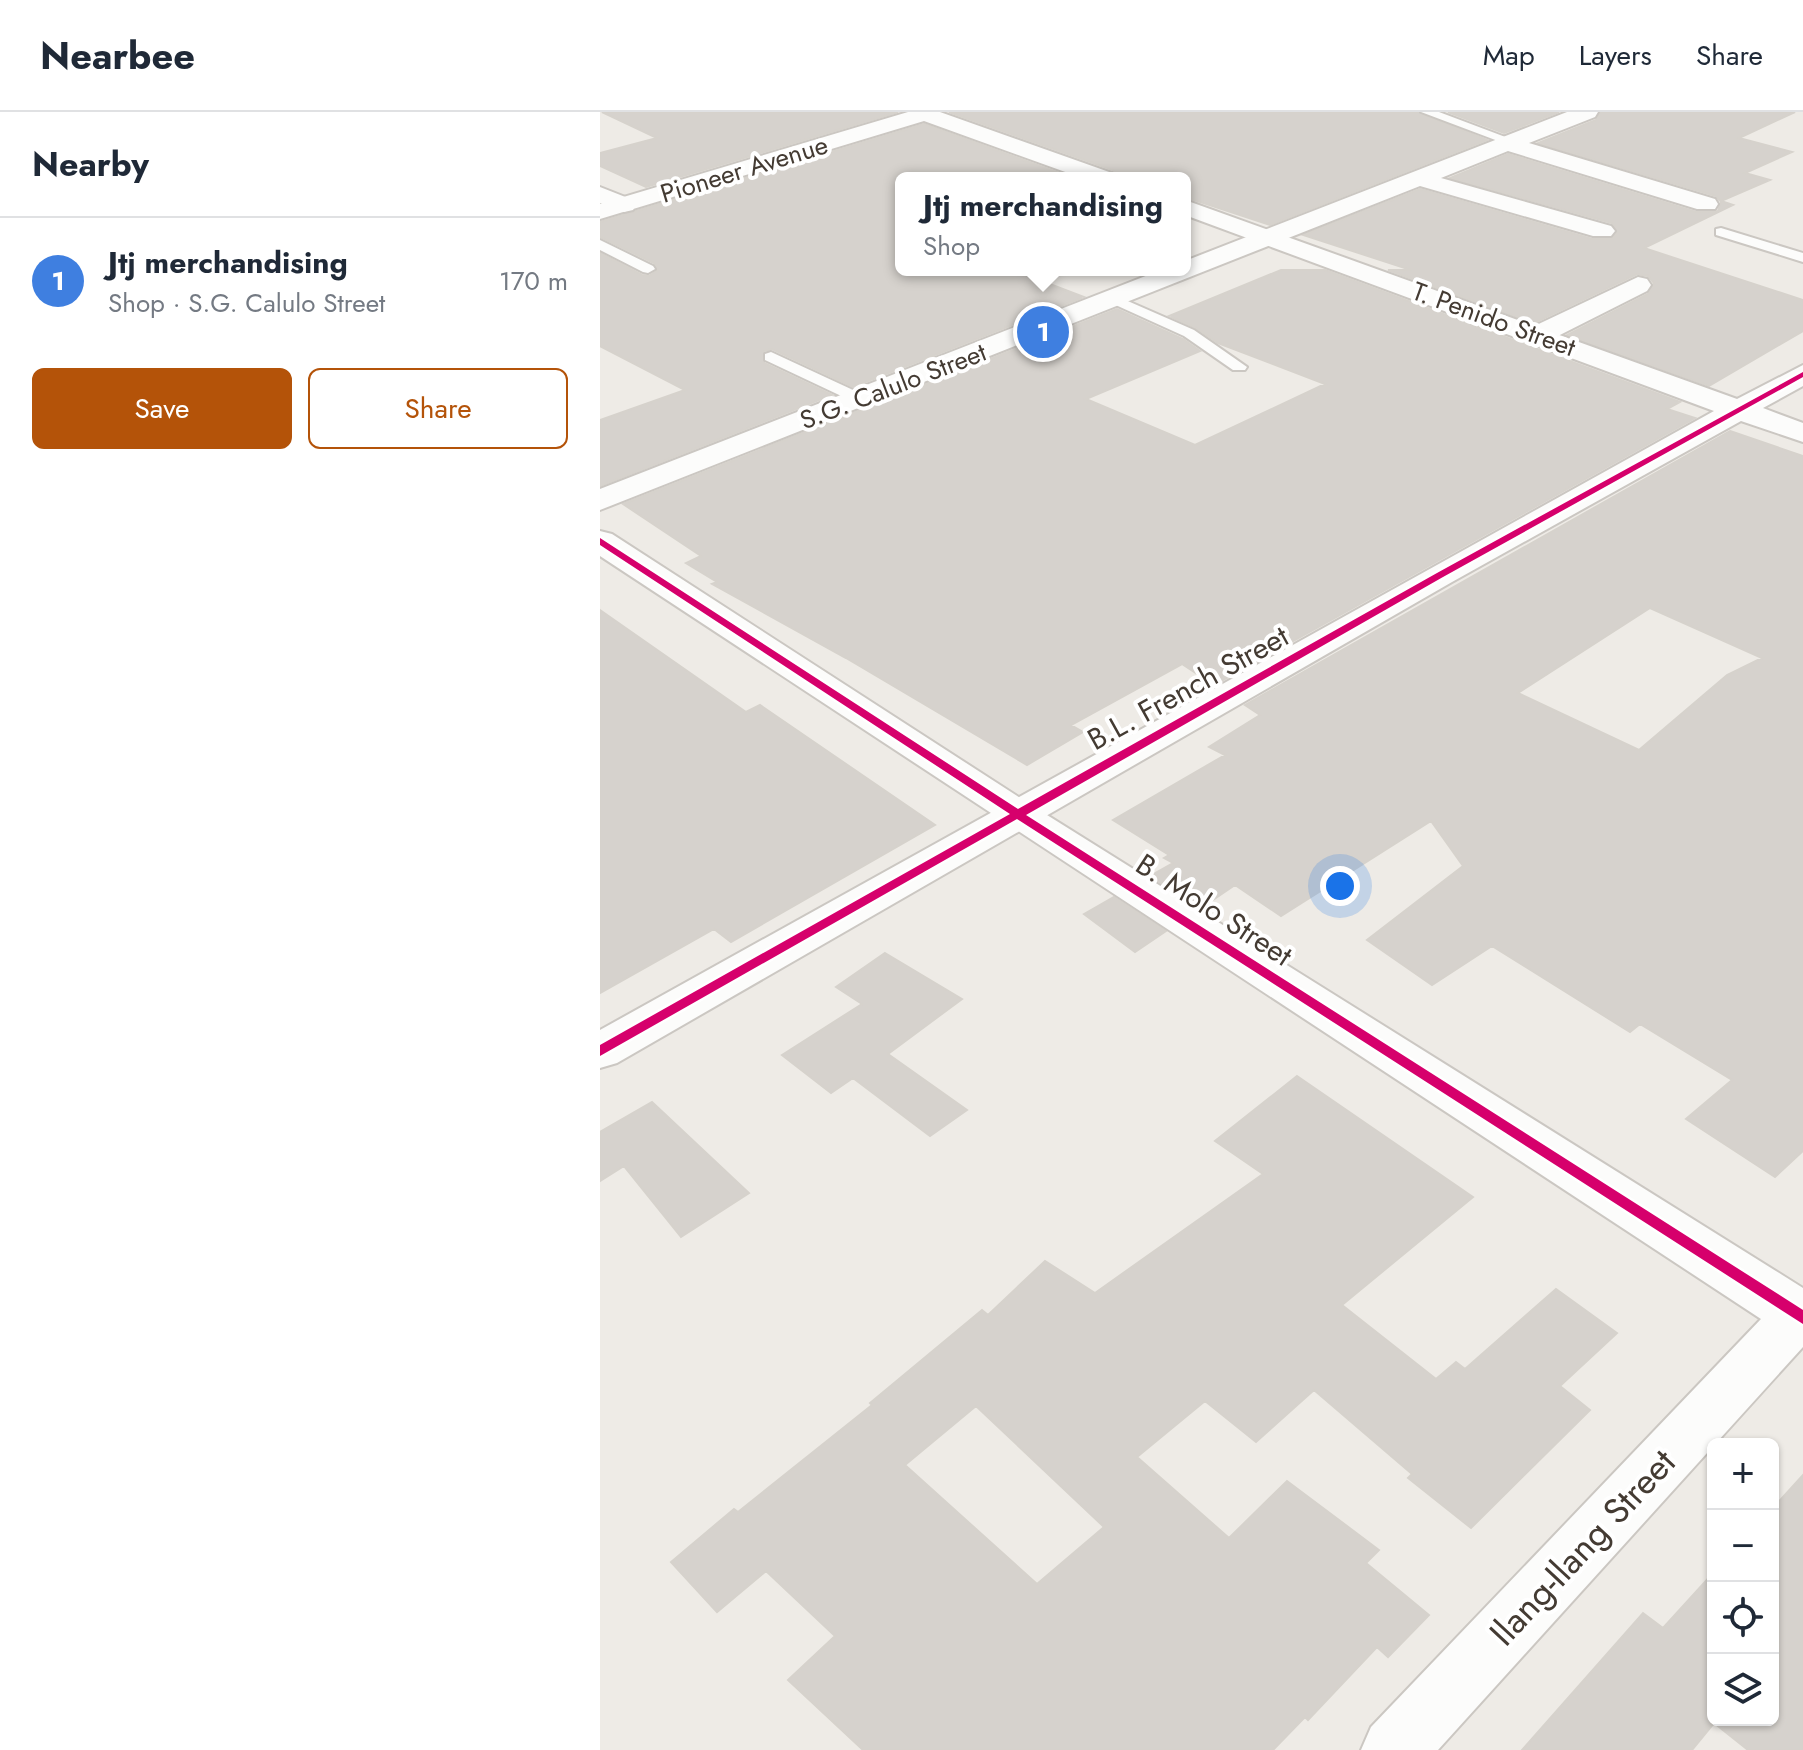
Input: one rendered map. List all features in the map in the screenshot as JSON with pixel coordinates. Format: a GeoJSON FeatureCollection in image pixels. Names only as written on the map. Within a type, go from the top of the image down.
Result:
{"type":"FeatureCollection","features":[{"type":"Feature","properties":{"kind":"street","name":"Pioneer Avenue"},"geometry":{"type":"LineString","coordinates":[[600,194],[882,112]]}},
{"type":"Feature","properties":{"kind":"street","name":"S.G. Calulo Street"},"geometry":{"type":"LineString","coordinates":[[1191,268],[1587,112]]}},
{"type":"Feature","properties":{"kind":"street","name":"Pioneer Avenue"},"geometry":{"type":"LineString","coordinates":[[600,212],[926,113]]}},
{"type":"Feature","properties":{"kind":"street"},"geometry":{"type":"LineString","coordinates":[[926,113],[1088,172]]}},
{"type":"Feature","properties":{"kind":"street"},"geometry":{"type":"LineString","coordinates":[[1508,142],[1706,204]]}},
{"type":"Feature","properties":{"kind":"street"},"geometry":{"type":"LineString","coordinates":[[1417,178],[1602,231]]}},
{"type":"Feature","properties":{"kind":"street"},"geometry":{"type":"LineString","coordinates":[[600,194],[624,205]]}},
{"type":"Feature","properties":{"kind":"street","name":"T. Penido Street"},"geometry":{"type":"LineString","coordinates":[[1191,209],[1803,433]]}},
{"type":"Feature","properties":{"kind":"street","name":"S.G. Calulo Street"},"geometry":{"type":"LineString","coordinates":[[600,500],[1172,276]]}},
{"type":"Feature","properties":{"kind":"street"},"geometry":{"type":"LineString","coordinates":[[1538,335],[1638,285]]}},
{"type":"Feature","properties":{"kind":"street","name":"B.L. French Street"},"geometry":{"type":"LineString","coordinates":[[600,1051],[1440,575],[1803,374]]}},
{"type":"Feature","properties":{"kind":"street","name":"B. Molo Street"},"geometry":{"type":"LineString","coordinates":[[600,541],[1017,814],[1801,1314]]}},
{"type":"Feature","properties":{"kind":"street","name":"Ilang-Ilang Street"},"geometry":{"type":"LineString","coordinates":[[1394,1750],[1801,1314]]}},
{"type":"Feature","properties":{"kind":"lane"},"geometry":{"type":"LineString","coordinates":[[1427,112],[1508,142]]}},
{"type":"Feature","properties":{"kind":"lane"},"geometry":{"type":"LineString","coordinates":[[1721,232],[1803,258]]}},
{"type":"Feature","properties":{"kind":"lane"},"geometry":{"type":"LineString","coordinates":[[600,244],[648,269]]}},
{"type":"Feature","properties":{"kind":"lane"},"geometry":{"type":"LineString","coordinates":[[1114,299],[1189,333],[1239,367]]}},
{"type":"Feature","properties":{"kind":"lane"},"geometry":{"type":"LineString","coordinates":[[771,357],[860,399]]}},
{"type":"Feature","properties":{"kind":"building"},"geometry":{"type":"Polygon","coordinates":[[[602,112],[898,112],[646,187],[600,166],[600,153],[657,138],[602,112]]]}},
{"type":"Feature","properties":{"kind":"building"},"geometry":{"type":"Polygon","coordinates":[[[949,112],[1418,112],[1487,140],[1270,225],[1191,199],[1191,172],[1113,170],[949,112]]]}},
{"type":"Feature","properties":{"kind":"building"},"geometry":{"type":"Polygon","coordinates":[[[1448,112],[1559,112],[1504,133],[1448,112]]]}},
{"type":"Feature","properties":{"kind":"building"},"geometry":{"type":"Polygon","coordinates":[[[1601,112],[1795,112],[1739,138],[1792,152],[1745,173],[1770,180],[1721,201],[1733,205],[1644,248],[1803,300],[1803,331],[1709,386],[1567,335],[1648,294],[1654,283],[1648,276],[1637,274],[1534,323],[1388,270],[1411,270],[1303,235],[1420,189],[1592,239],[1611,239],[1617,233],[1612,223],[1450,178],[1508,154],[1696,212],[1718,211],[1721,202],[1716,196],[1538,143],[1596,120],[1601,112]]]}},
{"type":"Feature","properties":{"kind":"building"},"geometry":{"type":"Polygon","coordinates":[[[924,124],[1056,172],[895,172],[895,276],[1029,276],[1084,297],[853,387],[772,349],[764,351],[764,363],[832,395],[600,486],[600,420],[685,390],[600,346],[600,253],[642,275],[649,276],[658,270],[654,263],[600,237],[600,222],[924,124]]]}},
{"type":"Feature","properties":{"kind":"building"},"geometry":{"type":"Polygon","coordinates":[[[1281,270],[1325,270],[1680,402],[1667,409],[1695,418],[1214,685],[1182,664],[1071,725],[1083,732],[1027,765],[846,658],[712,584],[717,582],[686,563],[701,556],[623,504],[1117,309],[1183,339],[1200,351],[1086,399],[1195,445],[1325,384],[1218,343],[1196,328],[1169,316],[1281,270]]]}},
{"type":"Feature","properties":{"kind":"building"},"geometry":{"type":"Polygon","coordinates":[[[1730,431],[1803,456],[1803,1151],[1775,1177],[1686,1119],[1732,1080],[1640,1024],[1630,1032],[1492,946],[1432,985],[1367,940],[1463,866],[1431,821],[1281,916],[1235,885],[1201,908],[1150,876],[1173,863],[1164,858],[1169,855],[1113,820],[1225,755],[1209,747],[1260,715],[1245,705],[1730,431]],[[1650,608],[1518,693],[1639,750],[1727,675],[1762,658],[1650,608]]]}},
{"type":"Feature","properties":{"kind":"building"},"geometry":{"type":"Polygon","coordinates":[[[600,610],[746,712],[760,705],[935,825],[731,942],[714,929],[600,993],[600,610]]]}},
{"type":"Feature","properties":{"kind":"building"},"geometry":{"type":"Polygon","coordinates":[[[1114,897],[1166,931],[1135,952],[1084,914],[1114,897]]]}},
{"type":"Feature","properties":{"kind":"building"},"geometry":{"type":"Polygon","coordinates":[[[885,953],[962,999],[888,1054],[967,1110],[930,1136],[853,1078],[831,1093],[782,1055],[862,1004],[836,987],[885,953]]]}},
{"type":"Feature","properties":{"kind":"building"},"geometry":{"type":"Polygon","coordinates":[[[1297,1076],[1473,1197],[1342,1305],[1436,1379],[1456,1362],[1465,1369],[1556,1289],[1617,1333],[1560,1386],[1590,1410],[1471,1528],[1408,1478],[1412,1474],[1314,1390],[1256,1442],[1205,1401],[1137,1457],[1229,1538],[1287,1481],[1379,1550],[1366,1563],[1429,1615],[1388,1657],[1377,1647],[1308,1720],[1305,1717],[1273,1750],[863,1750],[788,1680],[835,1636],[766,1571],[717,1612],[671,1562],[734,1509],[738,1512],[872,1405],[870,1403],[982,1310],[988,1315],[1045,1261],[1095,1293],[1263,1174],[1215,1141],[1297,1076]],[[976,1406],[905,1465],[1037,1584],[1104,1527],[976,1406]]]}},
{"type":"Feature","properties":{"kind":"building"},"geometry":{"type":"Polygon","coordinates":[[[652,1102],[749,1193],[681,1237],[624,1166],[600,1181],[600,1132],[652,1102]]]}},
{"type":"Feature","properties":{"kind":"building"},"geometry":{"type":"Polygon","coordinates":[[[1803,1475],[1803,1750],[1748,1750],[1718,1726],[1779,1726],[1779,1501],[1803,1475]]]}},
{"type":"Feature","properties":{"kind":"building"},"geometry":{"type":"Polygon","coordinates":[[[1707,1580],[1707,1726],[1712,1726],[1692,1750],[1522,1750],[1643,1613],[1663,1628],[1707,1580]]]}},
{"type":"Feature","properties":{"kind":"cycle path"},"geometry":{"type":"LineString","coordinates":[[600,1051],[1440,575],[1803,374]]}},
{"type":"Feature","properties":{"kind":"cycle path"},"geometry":{"type":"LineString","coordinates":[[600,541],[1017,814],[1803,1318]]}},
{"type":"Feature","properties":{"kind":"place","name":"Jtj merchandising"},"geometry":{"type":"Point","coordinates":[1043,332]}}]}
